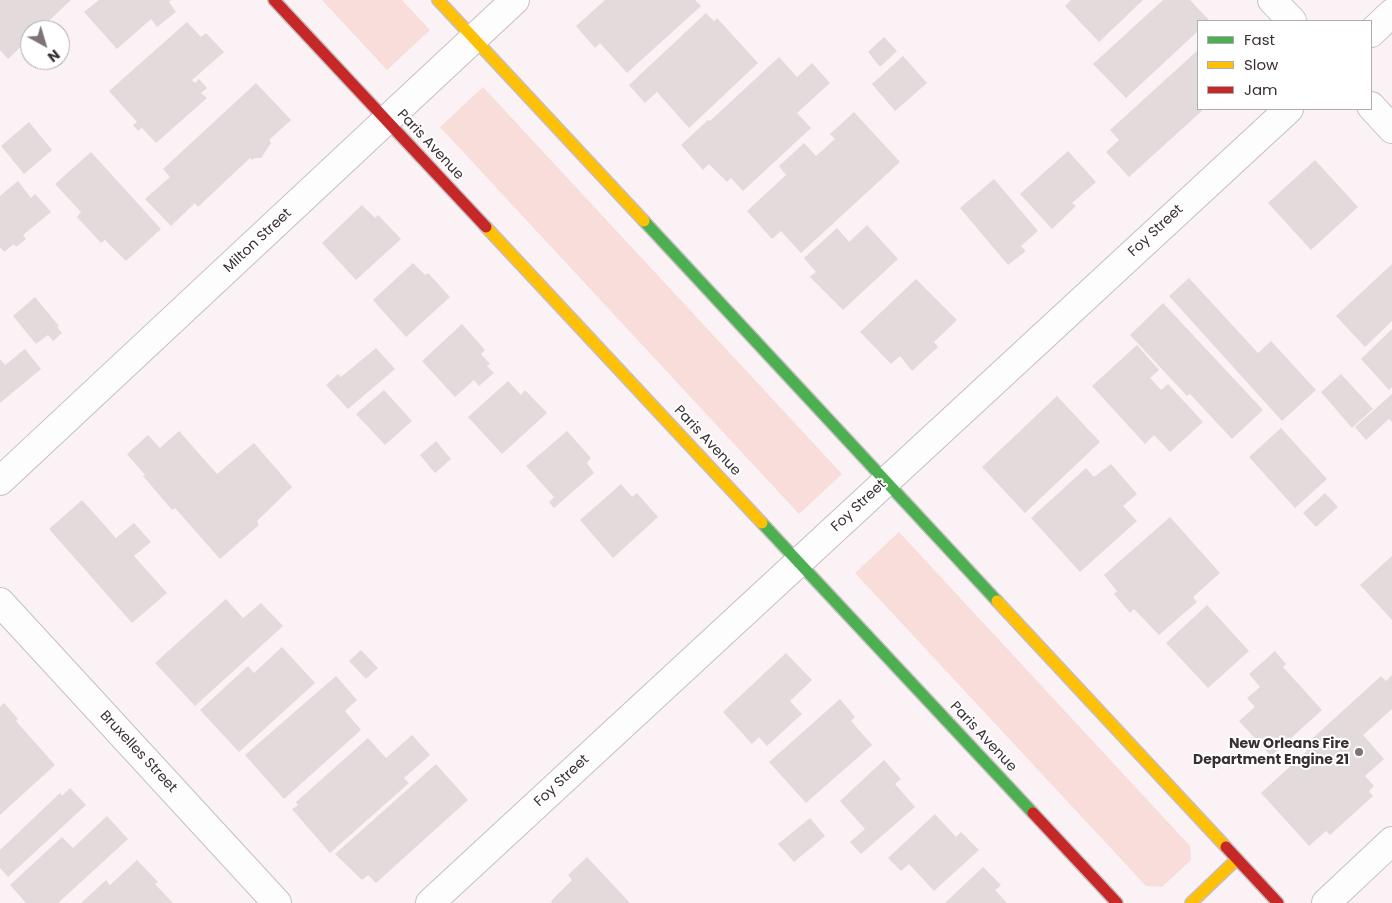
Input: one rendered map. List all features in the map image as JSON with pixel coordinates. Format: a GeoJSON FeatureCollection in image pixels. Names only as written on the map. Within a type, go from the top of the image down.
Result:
{"type":"FeatureCollection","features":[{"type":"Feature","properties":{"kind":"street","name":"Paris Avenue"},"geometry":{"type":"LineString","coordinates":[[274,0],[1117,903]]}},
{"type":"Feature","properties":{"kind":"street"},"geometry":{"type":"LineString","coordinates":[[438,0],[1278,903]]}},
{"type":"Feature","properties":{"kind":"street","name":"Milton Street"},"geometry":{"type":"LineString","coordinates":[[0,481],[515,0]]}},
{"type":"Feature","properties":{"kind":"street"},"geometry":{"type":"LineString","coordinates":[[1272,0],[1291,20]]}},
{"type":"Feature","properties":{"kind":"street"},"geometry":{"type":"LineString","coordinates":[[1372,32],[1392,13]]}},
{"type":"Feature","properties":{"kind":"street"},"geometry":{"type":"LineString","coordinates":[[1372,107],[1392,128]]}},
{"type":"Feature","properties":{"kind":"street","name":"Foy Street"},"geometry":{"type":"LineString","coordinates":[[430,903],[1288,110]]}},
{"type":"Feature","properties":{"kind":"street","name":"Bruxelles Street"},"geometry":{"type":"LineString","coordinates":[[0,602],[276,903]]}},
{"type":"Feature","properties":{"kind":"street"},"geometry":{"type":"LineString","coordinates":[[1326,903],[1392,842]]}},
{"type":"Feature","properties":{"kind":"street"},"geometry":{"type":"LineString","coordinates":[[1190,903],[1237,859]]}},
{"type":"Feature","properties":{"kind":"shaded area"},"geometry":{"type":"Polygon","coordinates":[[[322,0],[402,0],[430,30],[387,70],[322,0]]]}},
{"type":"Feature","properties":{"kind":"shaded area"},"geometry":{"type":"Polygon","coordinates":[[[483,87],[842,474],[799,514],[440,127],[483,87]]]}},
{"type":"Feature","properties":{"kind":"shaded area"},"geometry":{"type":"Polygon","coordinates":[[[899,532],[1190,846],[1191,860],[1162,887],[1146,886],[855,573],[899,532]]]}},
{"type":"Feature","properties":{"kind":"building"},"geometry":{"type":"Polygon","coordinates":[[[0,0],[71,0],[50,20],[20,20],[20,48],[8,59],[0,50],[0,0]]]}},
{"type":"Feature","properties":{"kind":"building"},"geometry":{"type":"Polygon","coordinates":[[[99,0],[171,0],[169,2],[176,12],[157,27],[151,19],[117,49],[84,12],[99,0]]]}},
{"type":"Feature","properties":{"kind":"building"},"geometry":{"type":"Polygon","coordinates":[[[605,0],[695,0],[701,6],[627,73],[600,43],[595,48],[576,26],[605,0]]]}},
{"type":"Feature","properties":{"kind":"building"},"geometry":{"type":"Polygon","coordinates":[[[1071,0],[1143,0],[1099,42],[1065,6],[1071,0]]]}},
{"type":"Feature","properties":{"kind":"building"},"geometry":{"type":"Polygon","coordinates":[[[1163,0],[1190,0],[1209,20],[1197,20],[1197,32],[1126,98],[1093,64],[1163,0]]]}},
{"type":"Feature","properties":{"kind":"building"},"geometry":{"type":"Polygon","coordinates":[[[706,13],[714,21],[717,18],[758,63],[689,128],[657,92],[645,103],[629,85],[706,13]]]}},
{"type":"Feature","properties":{"kind":"building"},"geometry":{"type":"Polygon","coordinates":[[[187,22],[201,37],[206,33],[224,52],[192,80],[195,83],[199,79],[207,88],[201,93],[207,98],[156,143],[142,128],[138,131],[133,125],[137,122],[109,91],[187,22]]]}},
{"type":"Feature","properties":{"kind":"building"},"geometry":{"type":"Polygon","coordinates":[[[884,37],[897,51],[880,67],[868,52],[884,37]]]}},
{"type":"Feature","properties":{"kind":"building"},"geometry":{"type":"Polygon","coordinates":[[[1197,51],[1197,110],[1203,110],[1129,177],[1106,152],[1119,140],[1110,130],[1197,51]]]}},
{"type":"Feature","properties":{"kind":"building"},"geometry":{"type":"Polygon","coordinates":[[[903,56],[927,83],[895,111],[872,84],[903,56]]]}},
{"type":"Feature","properties":{"kind":"building"},"geometry":{"type":"Polygon","coordinates":[[[779,57],[797,77],[812,63],[830,83],[797,113],[811,128],[743,191],[731,178],[727,182],[709,164],[703,170],[681,145],[708,120],[710,121],[779,57]]]}},
{"type":"Feature","properties":{"kind":"building"},"geometry":{"type":"Polygon","coordinates":[[[256,83],[291,120],[269,140],[271,143],[261,158],[252,160],[250,158],[198,207],[195,203],[171,226],[145,199],[170,177],[163,169],[256,83]]]}},
{"type":"Feature","properties":{"kind":"building"},"geometry":{"type":"Polygon","coordinates":[[[854,112],[900,162],[801,253],[781,231],[772,239],[747,211],[786,175],[779,166],[804,143],[816,156],[835,139],[830,134],[854,112]]]}},
{"type":"Feature","properties":{"kind":"building"},"geometry":{"type":"Polygon","coordinates":[[[29,122],[52,150],[24,174],[1,146],[29,122]]]}},
{"type":"Feature","properties":{"kind":"building"},"geometry":{"type":"Polygon","coordinates":[[[1068,151],[1096,182],[1072,203],[1076,206],[1052,229],[1020,194],[1068,151]]]}},
{"type":"Feature","properties":{"kind":"building"},"geometry":{"type":"Polygon","coordinates":[[[91,152],[161,229],[126,261],[105,240],[101,243],[77,217],[81,212],[55,184],[91,152]]]}},
{"type":"Feature","properties":{"kind":"building"},"geometry":{"type":"Polygon","coordinates":[[[1315,160],[1358,207],[1311,250],[1268,203],[1315,160]]]}},
{"type":"Feature","properties":{"kind":"building"},"geometry":{"type":"Polygon","coordinates":[[[994,179],[1038,231],[1021,246],[1026,251],[1008,265],[960,208],[994,179]]]}},
{"type":"Feature","properties":{"kind":"building"},"geometry":{"type":"Polygon","coordinates":[[[18,181],[31,198],[35,194],[51,212],[23,235],[26,239],[16,247],[14,244],[4,252],[0,247],[0,196],[18,181]]]}},
{"type":"Feature","properties":{"kind":"building"},"geometry":{"type":"Polygon","coordinates":[[[362,205],[375,218],[378,215],[401,239],[356,280],[322,243],[362,205]]]}},
{"type":"Feature","properties":{"kind":"building"},"geometry":{"type":"Polygon","coordinates":[[[867,225],[898,259],[843,310],[810,277],[816,272],[804,258],[837,228],[849,242],[867,225]]]}},
{"type":"Feature","properties":{"kind":"building"},"geometry":{"type":"Polygon","coordinates":[[[413,263],[425,275],[428,273],[450,297],[406,337],[373,300],[413,263]]]}},
{"type":"Feature","properties":{"kind":"building"},"geometry":{"type":"Polygon","coordinates":[[[1392,264],[1392,321],[1365,347],[1336,316],[1392,264]]]}},
{"type":"Feature","properties":{"kind":"building"},"geometry":{"type":"Polygon","coordinates":[[[1189,278],[1258,353],[1271,341],[1316,390],[1282,421],[1169,296],[1189,278]]]}},
{"type":"Feature","properties":{"kind":"building"},"geometry":{"type":"Polygon","coordinates":[[[916,279],[957,320],[934,342],[938,347],[912,371],[900,356],[891,364],[860,332],[916,279]]]}},
{"type":"Feature","properties":{"kind":"building"},"geometry":{"type":"Polygon","coordinates":[[[35,297],[59,326],[57,327],[62,333],[53,341],[48,335],[36,344],[13,316],[35,297]]]}},
{"type":"Feature","properties":{"kind":"building"},"geometry":{"type":"Polygon","coordinates":[[[1163,303],[1263,410],[1232,439],[1190,394],[1187,396],[1130,335],[1163,303]]]}},
{"type":"Feature","properties":{"kind":"building"},"geometry":{"type":"Polygon","coordinates":[[[462,324],[485,350],[481,354],[490,364],[487,366],[494,373],[479,386],[474,380],[455,397],[422,361],[462,324]]]}},
{"type":"Feature","properties":{"kind":"building"},"geometry":{"type":"Polygon","coordinates":[[[1392,329],[1392,387],[1389,390],[1361,359],[1392,329]]]}},
{"type":"Feature","properties":{"kind":"building"},"geometry":{"type":"Polygon","coordinates":[[[1137,345],[1159,370],[1150,378],[1161,390],[1168,384],[1203,422],[1170,452],[1154,435],[1145,444],[1092,386],[1137,345]]]}},
{"type":"Feature","properties":{"kind":"building"},"geometry":{"type":"Polygon","coordinates":[[[376,348],[395,369],[348,409],[326,385],[338,374],[341,377],[376,348]]]}},
{"type":"Feature","properties":{"kind":"building"},"geometry":{"type":"Polygon","coordinates":[[[25,349],[41,369],[0,403],[0,359],[5,365],[25,349]]]}},
{"type":"Feature","properties":{"kind":"building"},"geometry":{"type":"Polygon","coordinates":[[[1341,374],[1373,409],[1352,428],[1321,392],[1341,374]]]}},
{"type":"Feature","properties":{"kind":"building"},"geometry":{"type":"Polygon","coordinates":[[[508,381],[521,395],[525,390],[547,413],[502,454],[468,417],[508,381]]]}},
{"type":"Feature","properties":{"kind":"building"},"geometry":{"type":"Polygon","coordinates":[[[384,390],[412,421],[385,445],[356,414],[384,390]]]}},
{"type":"Feature","properties":{"kind":"building"},"geometry":{"type":"Polygon","coordinates":[[[1392,394],[1392,422],[1389,419],[1366,440],[1355,427],[1392,394]]]}},
{"type":"Feature","properties":{"kind":"building"},"geometry":{"type":"Polygon","coordinates":[[[1057,396],[1100,442],[1025,513],[982,467],[1057,396]]]}},
{"type":"Feature","properties":{"kind":"building"},"geometry":{"type":"Polygon","coordinates":[[[1281,428],[1327,479],[1295,508],[1249,457],[1281,428]]]}},
{"type":"Feature","properties":{"kind":"building"},"geometry":{"type":"Polygon","coordinates":[[[179,431],[217,474],[254,443],[292,487],[257,521],[259,525],[220,559],[175,508],[172,510],[127,454],[148,435],[160,448],[179,431]]]}},
{"type":"Feature","properties":{"kind":"building"},"geometry":{"type":"Polygon","coordinates":[[[567,431],[591,458],[587,463],[594,473],[554,508],[549,502],[554,497],[526,466],[567,431]]]}},
{"type":"Feature","properties":{"kind":"building"},"geometry":{"type":"Polygon","coordinates":[[[436,441],[451,459],[435,473],[420,455],[436,441]]]}},
{"type":"Feature","properties":{"kind":"building"},"geometry":{"type":"Polygon","coordinates":[[[1111,464],[1137,494],[1123,506],[1137,521],[1080,572],[1031,518],[1086,468],[1094,477],[1111,464]]]}},
{"type":"Feature","properties":{"kind":"building"},"geometry":{"type":"Polygon","coordinates":[[[621,484],[632,497],[637,493],[658,517],[613,558],[580,520],[621,484]]]}},
{"type":"Feature","properties":{"kind":"building"},"geometry":{"type":"Polygon","coordinates":[[[1325,493],[1338,507],[1316,527],[1303,513],[1325,493]]]}},
{"type":"Feature","properties":{"kind":"building"},"geometry":{"type":"Polygon","coordinates":[[[82,500],[116,538],[134,523],[151,542],[134,556],[167,593],[132,623],[49,529],[82,500]]]}},
{"type":"Feature","properties":{"kind":"building"},"geometry":{"type":"Polygon","coordinates":[[[1170,517],[1220,573],[1193,597],[1197,602],[1159,635],[1134,609],[1130,613],[1114,594],[1117,591],[1104,575],[1170,517]]]}},
{"type":"Feature","properties":{"kind":"building"},"geometry":{"type":"Polygon","coordinates":[[[1392,556],[1392,620],[1360,585],[1392,556]]]}},
{"type":"Feature","properties":{"kind":"building"},"geometry":{"type":"Polygon","coordinates":[[[226,599],[243,618],[261,603],[283,626],[195,706],[155,663],[226,599]]]}},
{"type":"Feature","properties":{"kind":"building"},"geometry":{"type":"Polygon","coordinates":[[[1207,605],[1249,651],[1208,688],[1166,643],[1207,605]]]}},
{"type":"Feature","properties":{"kind":"building"},"geometry":{"type":"Polygon","coordinates":[[[282,647],[315,683],[239,752],[200,710],[248,666],[254,673],[282,647]]]}},
{"type":"Feature","properties":{"kind":"building"},"geometry":{"type":"Polygon","coordinates":[[[361,650],[378,668],[366,679],[349,661],[361,650]]]}},
{"type":"Feature","properties":{"kind":"building"},"geometry":{"type":"Polygon","coordinates":[[[1275,651],[1286,664],[1283,667],[1322,710],[1271,756],[1239,721],[1255,707],[1247,698],[1260,687],[1249,674],[1275,651]]]}},
{"type":"Feature","properties":{"kind":"building"},"geometry":{"type":"Polygon","coordinates":[[[786,653],[812,680],[790,701],[802,714],[767,746],[759,737],[752,744],[723,712],[786,653]]]}},
{"type":"Feature","properties":{"kind":"building"},"geometry":{"type":"Polygon","coordinates":[[[1392,675],[1392,709],[1363,735],[1384,759],[1365,776],[1374,786],[1369,791],[1373,796],[1330,835],[1326,831],[1309,846],[1261,793],[1307,751],[1303,747],[1381,676],[1386,681],[1392,675]]]}},
{"type":"Feature","properties":{"kind":"building"},"geometry":{"type":"Polygon","coordinates":[[[336,676],[357,700],[345,711],[361,730],[284,799],[245,755],[336,676]]]}},
{"type":"Feature","properties":{"kind":"building"},"geometry":{"type":"Polygon","coordinates":[[[840,699],[855,717],[851,721],[872,745],[806,803],[769,762],[840,699]]]}},
{"type":"Feature","properties":{"kind":"building"},"geometry":{"type":"Polygon","coordinates":[[[4,703],[18,719],[16,721],[55,765],[0,815],[0,707],[4,703]]]}},
{"type":"Feature","properties":{"kind":"building"},"geometry":{"type":"Polygon","coordinates":[[[412,735],[430,755],[404,778],[409,783],[330,853],[292,809],[298,805],[296,802],[368,738],[386,758],[412,735]]]}},
{"type":"Feature","properties":{"kind":"building"},"geometry":{"type":"Polygon","coordinates":[[[884,760],[901,779],[895,784],[915,807],[861,854],[850,842],[865,829],[840,801],[884,760]]]}},
{"type":"Feature","properties":{"kind":"building"},"geometry":{"type":"Polygon","coordinates":[[[436,764],[468,800],[376,883],[368,875],[362,880],[335,854],[436,764]]]}},
{"type":"Feature","properties":{"kind":"building"},"geometry":{"type":"Polygon","coordinates":[[[70,788],[86,805],[8,877],[0,868],[0,850],[60,793],[62,796],[70,788]]]}},
{"type":"Feature","properties":{"kind":"building"},"geometry":{"type":"Polygon","coordinates":[[[935,814],[956,837],[961,832],[979,850],[934,891],[909,864],[901,871],[888,858],[935,814]]]}},
{"type":"Feature","properties":{"kind":"building"},"geometry":{"type":"Polygon","coordinates":[[[107,816],[128,839],[58,903],[26,903],[10,885],[62,837],[73,848],[107,816]]]}},
{"type":"Feature","properties":{"kind":"building"},"geometry":{"type":"Polygon","coordinates":[[[810,818],[825,836],[794,862],[778,844],[810,818]]]}},
{"type":"Feature","properties":{"kind":"building"},"geometry":{"type":"Polygon","coordinates":[[[587,857],[630,903],[552,903],[551,901],[572,880],[568,875],[587,857]]]}},
{"type":"Feature","properties":{"kind":"building"},"geometry":{"type":"Polygon","coordinates":[[[137,860],[158,882],[155,884],[173,903],[81,903],[106,880],[110,885],[137,860]]]}},
{"type":"Feature","properties":{"kind":"building"},"geometry":{"type":"Polygon","coordinates":[[[983,867],[1001,885],[995,890],[1007,903],[945,903],[983,867]]]}},
{"type":"Feature","properties":{"kind":"traffic: fast"},"geometry":{"type":"LineString","coordinates":[[644,221],[997,601]]}},
{"type":"Feature","properties":{"kind":"traffic: fast"},"geometry":{"type":"LineString","coordinates":[[762,523],[1033,813]]}},
{"type":"Feature","properties":{"kind":"traffic: slow"},"geometry":{"type":"LineString","coordinates":[[438,0],[644,221]]}},
{"type":"Feature","properties":{"kind":"traffic: slow"},"geometry":{"type":"LineString","coordinates":[[486,227],[762,523]]}},
{"type":"Feature","properties":{"kind":"traffic: slow"},"geometry":{"type":"LineString","coordinates":[[997,601],[1226,847]]}},
{"type":"Feature","properties":{"kind":"traffic: slow"},"geometry":{"type":"LineString","coordinates":[[1191,903],[1237,859]]}},
{"type":"Feature","properties":{"kind":"traffic: jam"},"geometry":{"type":"LineString","coordinates":[[274,0],[486,227]]}},
{"type":"Feature","properties":{"kind":"traffic: jam"},"geometry":{"type":"LineString","coordinates":[[1033,813],[1117,903]]}},
{"type":"Feature","properties":{"kind":"traffic: jam"},"geometry":{"type":"LineString","coordinates":[[1226,847],[1278,903]]}},
{"type":"Feature","properties":{"kind":"place","name":"New Orleans Fire Department Engine 21"},"geometry":{"type":"Point","coordinates":[1359,752]}}]}
